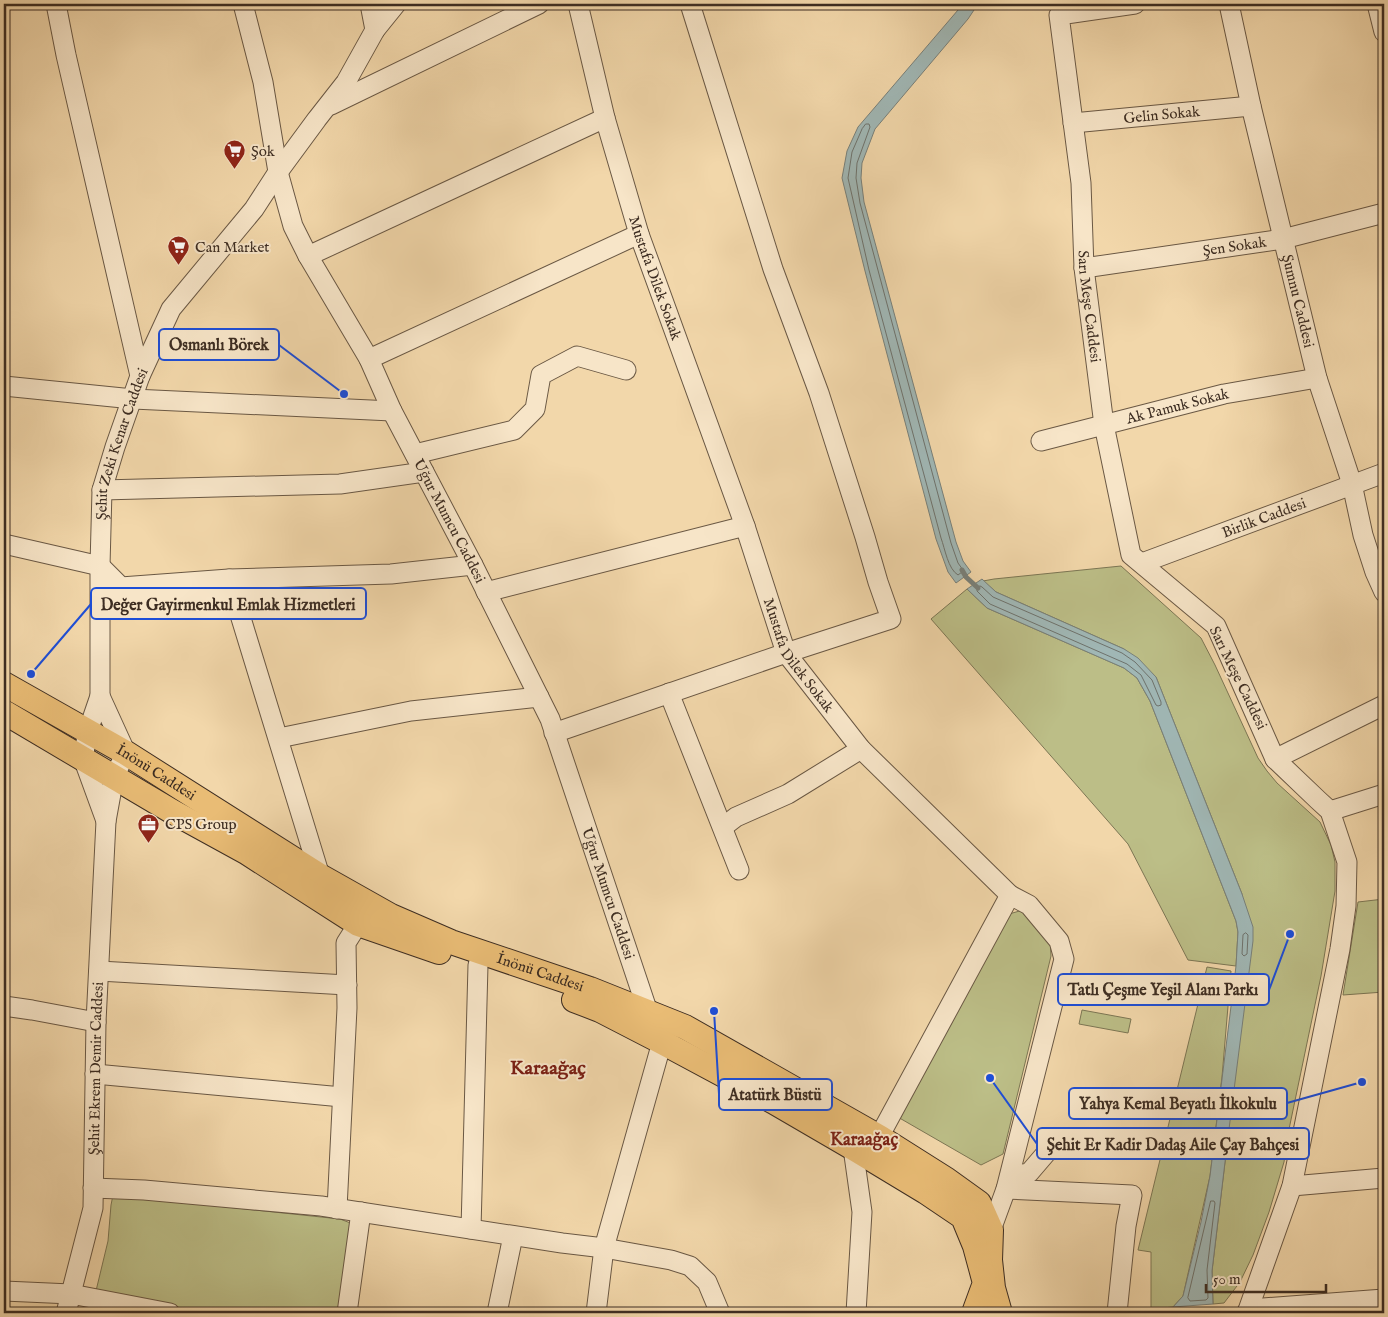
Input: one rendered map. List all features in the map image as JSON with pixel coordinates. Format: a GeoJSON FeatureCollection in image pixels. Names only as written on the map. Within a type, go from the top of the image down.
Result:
{"type":"FeatureCollection","features":[{"type":"Feature","properties":{"kind":"main road","name":"İnönü Caddesi"},"geometry":{"type":"LineString","coordinates":[[4,684],[126,753],[320,876],[391,916],[451,942],[590,989],[685,1026],[879,1137],[980,1203],[991,1230],[990,1260],[993,1288],[1000,1313]]}},
{"type":"Feature","properties":{"kind":"main road","name":"İnönü Caddesi"},"geometry":{"type":"LineString","coordinates":[[4,712],[246,852],[358,924],[512,976],[600,1010],[774,1102],[926,1192],[963,1217],[976,1246],[985,1283],[974,1313]]}},
{"type":"Feature","properties":{"kind":"street"},"geometry":{"type":"LineString","coordinates":[[56,4],[140,376]]}},
{"type":"Feature","properties":{"kind":"street","name":"Uğur Mumcu Caddesi"},"geometry":{"type":"LineString","coordinates":[[243,4],[263,82],[278,172],[293,226],[308,256],[369,359],[392,411],[473,565],[550,719],[648,1012],[662,1042]]}},
{"type":"Feature","properties":{"kind":"street"},"geometry":{"type":"LineString","coordinates":[[370,4],[375,30]]}},
{"type":"Feature","properties":{"kind":"street","name":"Şehit Zeki Kenar Caddesi"},"geometry":{"type":"LineString","coordinates":[[100,696],[102,490],[140,376],[170,309],[254,209],[278,172],[346,82],[375,30],[396,4]]}},
{"type":"Feature","properties":{"kind":"street"},"geometry":{"type":"LineString","coordinates":[[325,108],[539,4]]}},
{"type":"Feature","properties":{"kind":"street","name":"Mustafa Dilek Sokak"},"geometry":{"type":"LineString","coordinates":[[578,4],[605,118],[640,234],[744,526],[786,653],[861,749],[1010,895],[1030,905],[1059,941],[1064,959],[1008,1183],[991,1230]]}},
{"type":"Feature","properties":{"kind":"street"},"geometry":{"type":"LineString","coordinates":[[554,733],[891,619],[819,393],[773,268],[690,4]]}},
{"type":"Feature","properties":{"kind":"street","name":"Sarı Meşe Caddesi"},"geometry":{"type":"LineString","coordinates":[[1135,4],[1059,15],[1081,183],[1084,268],[1104,425],[1131,554],[1216,626],[1275,759],[1330,811],[1347,862],[1346,906],[1340,949],[1292,1186],[1247,1313]]}},
{"type":"Feature","properties":{"kind":"street","name":"Şumnu Caddesi"},"geometry":{"type":"LineString","coordinates":[[1228,4],[1317,378],[1352,484],[1363,535],[1375,572],[1384,592]]}},
{"type":"Feature","properties":{"kind":"street"},"geometry":{"type":"LineString","coordinates":[[1377,4],[1384,32]]}},
{"type":"Feature","properties":{"kind":"street","name":"Gelin Sokak"},"geometry":{"type":"LineString","coordinates":[[1073,123],[1251,106]]}},
{"type":"Feature","properties":{"kind":"street"},"geometry":{"type":"LineString","coordinates":[[308,256],[605,118]]}},
{"type":"Feature","properties":{"kind":"street","name":"Şen Sokak"},"geometry":{"type":"LineString","coordinates":[[1084,268],[1283,239],[1384,213]]}},
{"type":"Feature","properties":{"kind":"street"},"geometry":{"type":"LineString","coordinates":[[369,359],[640,234]]}},
{"type":"Feature","properties":{"kind":"street"},"geometry":{"type":"LineString","coordinates":[[415,454],[514,430],[535,408],[541,375],[577,356],[626,370]]}},
{"type":"Feature","properties":{"kind":"street","name":"Ak Pamuk Sokak"},"geometry":{"type":"LineString","coordinates":[[1041,441],[1224,394],[1317,378]]}},
{"type":"Feature","properties":{"kind":"street"},"geometry":{"type":"LineString","coordinates":[[4,386],[133,399],[392,411]]}},
{"type":"Feature","properties":{"kind":"street"},"geometry":{"type":"LineString","coordinates":[[102,490],[340,484],[424,472]]}},
{"type":"Feature","properties":{"kind":"street","name":"Birlik Caddesi"},"geometry":{"type":"LineString","coordinates":[[1142,564],[1384,473]]}},
{"type":"Feature","properties":{"kind":"street"},"geometry":{"type":"LineString","coordinates":[[486,592],[744,526]]}},
{"type":"Feature","properties":{"kind":"street"},"geometry":{"type":"LineString","coordinates":[[4,544],[100,566],[121,587],[229,579],[391,574],[473,565]]}},
{"type":"Feature","properties":{"kind":"street"},"geometry":{"type":"LineString","coordinates":[[229,579],[320,876]]}},
{"type":"Feature","properties":{"kind":"street"},"geometry":{"type":"LineString","coordinates":[[669,693],[739,870]]}},
{"type":"Feature","properties":{"kind":"street"},"geometry":{"type":"LineString","coordinates":[[100,696],[88,731],[83,758],[106,820]]}},
{"type":"Feature","properties":{"kind":"street"},"geometry":{"type":"LineString","coordinates":[[100,696],[126,753]]}},
{"type":"Feature","properties":{"kind":"street"},"geometry":{"type":"LineString","coordinates":[[279,738],[411,711],[539,697]]}},
{"type":"Feature","properties":{"kind":"street"},"geometry":{"type":"LineString","coordinates":[[1275,759],[1384,705]]}},
{"type":"Feature","properties":{"kind":"street"},"geometry":{"type":"LineString","coordinates":[[723,827],[736,817],[788,794],[861,749]]}},
{"type":"Feature","properties":{"kind":"street","name":"Şehit Ekrem Demir Caddesi"},"geometry":{"type":"LineString","coordinates":[[66,1313],[93,1208],[96,1022],[106,820],[114,777],[126,753]]}},
{"type":"Feature","properties":{"kind":"street"},"geometry":{"type":"LineString","coordinates":[[1330,811],[1384,794]]}},
{"type":"Feature","properties":{"kind":"street"},"geometry":{"type":"LineString","coordinates":[[879,1137],[1010,895]]}},
{"type":"Feature","properties":{"kind":"street"},"geometry":{"type":"LineString","coordinates":[[337,1209],[347,1008],[346,943],[358,924]]}},
{"type":"Feature","properties":{"kind":"street"},"geometry":{"type":"LineString","coordinates":[[470,1229],[478,965]]}},
{"type":"Feature","properties":{"kind":"street"},"geometry":{"type":"LineString","coordinates":[[98,971],[347,985]]}},
{"type":"Feature","properties":{"kind":"street"},"geometry":{"type":"LineString","coordinates":[[4,1006],[96,1022]]}},
{"type":"Feature","properties":{"kind":"street"},"geometry":{"type":"LineString","coordinates":[[596,1313],[604,1248],[662,1042]]}},
{"type":"Feature","properties":{"kind":"street"},"geometry":{"type":"LineString","coordinates":[[95,1074],[342,1097]]}},
{"type":"Feature","properties":{"kind":"street"},"geometry":{"type":"LineString","coordinates":[[1008,1183],[1029,1173],[1054,1145]]}},
{"type":"Feature","properties":{"kind":"street"},"geometry":{"type":"LineString","coordinates":[[853,1148],[862,1212],[856,1313]]}},
{"type":"Feature","properties":{"kind":"street"},"geometry":{"type":"LineString","coordinates":[[1292,1186],[1384,1178]]}},
{"type":"Feature","properties":{"kind":"street"},"geometry":{"type":"LineString","coordinates":[[1008,1183],[1132,1195],[1126,1226],[1117,1313]]}},
{"type":"Feature","properties":{"kind":"street"},"geometry":{"type":"LineString","coordinates":[[94,1188],[144,1190],[337,1209],[604,1248],[671,1260],[690,1266],[707,1282],[720,1313]]}},
{"type":"Feature","properties":{"kind":"street"},"geometry":{"type":"LineString","coordinates":[[347,1313],[361,1212]]}},
{"type":"Feature","properties":{"kind":"street"},"geometry":{"type":"LineString","coordinates":[[497,1313],[514,1236]]}},
{"type":"Feature","properties":{"kind":"street"},"geometry":{"type":"LineString","coordinates":[[4,1291],[71,1294],[170,1313]]}},
{"type":"Feature","properties":{"kind":"street"},"geometry":{"type":"LineString","coordinates":[[1247,1313],[1263,1308],[1384,1299]]}},
{"type":"Feature","properties":{"kind":"green space"},"geometry":{"type":"Polygon","coordinates":[[[1121,566],[1201,638],[1258,758],[1277,783],[1320,822],[1331,845],[1335,862],[1335,891],[1321,976],[1288,1134],[1284,1162],[1269,1212],[1253,1255],[1240,1282],[1224,1303],[1213,1304],[1212,1271],[1228,1137],[1242,894],[1156,677],[1124,649],[996,592],[983,581],[1121,566]]]}},
{"type":"Feature","properties":{"kind":"green space"},"geometry":{"type":"Polygon","coordinates":[[[967,589],[987,608],[1124,668],[1137,678],[1150,701],[1236,921],[1238,932],[1236,966],[1188,960],[1128,844],[931,619],[967,589]]]}},
{"type":"Feature","properties":{"kind":"green space"},"geometry":{"type":"Polygon","coordinates":[[[1384,899],[1384,992],[1343,995],[1358,902],[1384,899]]]}},
{"type":"Feature","properties":{"kind":"green space"},"geometry":{"type":"Polygon","coordinates":[[[1023,910],[1050,939],[1051,956],[1003,1154],[981,1165],[896,1116],[1009,914],[1023,910]]]}},
{"type":"Feature","properties":{"kind":"green space"},"geometry":{"type":"Polygon","coordinates":[[[1207,967],[1231,971],[1222,1077],[1210,1176],[1183,1296],[1173,1307],[1151,1309],[1151,1252],[1138,1250],[1207,967]]]}},
{"type":"Feature","properties":{"kind":"green space"},"geometry":{"type":"Polygon","coordinates":[[[1082,1010],[1131,1019],[1128,1033],[1079,1024],[1082,1010]]]}},
{"type":"Feature","properties":{"kind":"green space"},"geometry":{"type":"Polygon","coordinates":[[[113,1195],[340,1219],[353,1224],[341,1313],[196,1313],[95,1295],[108,1241],[113,1195]]]}},
{"type":"Feature","properties":{"kind":"water"},"geometry":{"type":"Polygon","coordinates":[[[960,4],[978,4],[968,19],[875,129],[862,163],[861,178],[864,202],[956,542],[963,561],[971,572],[956,583],[948,572],[936,539],[842,178],[847,151],[858,127],[958,10],[960,4]]]}},
{"type":"Feature","properties":{"kind":"water"},"geometry":{"type":"Polygon","coordinates":[[[982,579],[996,592],[1124,649],[1138,658],[1156,677],[1242,894],[1253,927],[1253,941],[1212,1271],[1213,1304],[1173,1307],[1183,1296],[1210,1176],[1236,966],[1238,932],[1236,921],[1150,701],[1137,678],[1124,668],[987,608],[967,589],[982,579]]]}},
{"type":"Feature","properties":{"kind":"waterway"},"geometry":{"type":"LineString","coordinates":[[962,570],[966,577],[978,588]]}},
{"type":"Feature","properties":{"kind":"place","name":"Şok"},"geometry":{"type":"Point","coordinates":[235,170]}},
{"type":"Feature","properties":{"kind":"place","name":"Can Market"},"geometry":{"type":"Point","coordinates":[179,266]}},
{"type":"Feature","properties":{"kind":"place","name":"Osmanlı Börek"},"geometry":{"type":"Point","coordinates":[344,394]}},
{"type":"Feature","properties":{"kind":"place","name":"Değer Gayirmenkul Emlak Hizmetleri"},"geometry":{"type":"Point","coordinates":[31,674]}},
{"type":"Feature","properties":{"kind":"place","name":"CPS Group"},"geometry":{"type":"Point","coordinates":[149,843]}},
{"type":"Feature","properties":{"kind":"place","name":"Tatlı Çeşme Yeşil Alanı Parkı"},"geometry":{"type":"Point","coordinates":[1290,934]}},
{"type":"Feature","properties":{"kind":"place","name":"Atatürk Büstü"},"geometry":{"type":"Point","coordinates":[714,1011]}},
{"type":"Feature","properties":{"kind":"place","name":"Şehit Er Kadir Dadaş Aile Çay Bahçesi"},"geometry":{"type":"Point","coordinates":[990,1078]}},
{"type":"Feature","properties":{"kind":"place","name":"Yahya Kemal Beyatlı İlkokulu"},"geometry":{"type":"Point","coordinates":[1362,1082]}},
{"type":"Feature","properties":{"kind":"district","name":"Karaağaç"},"geometry":{"type":"Point","coordinates":[548,1068]}},
{"type":"Feature","properties":{"kind":"district","name":"Karaağaç"},"geometry":{"type":"Point","coordinates":[864,1140]}}]}
